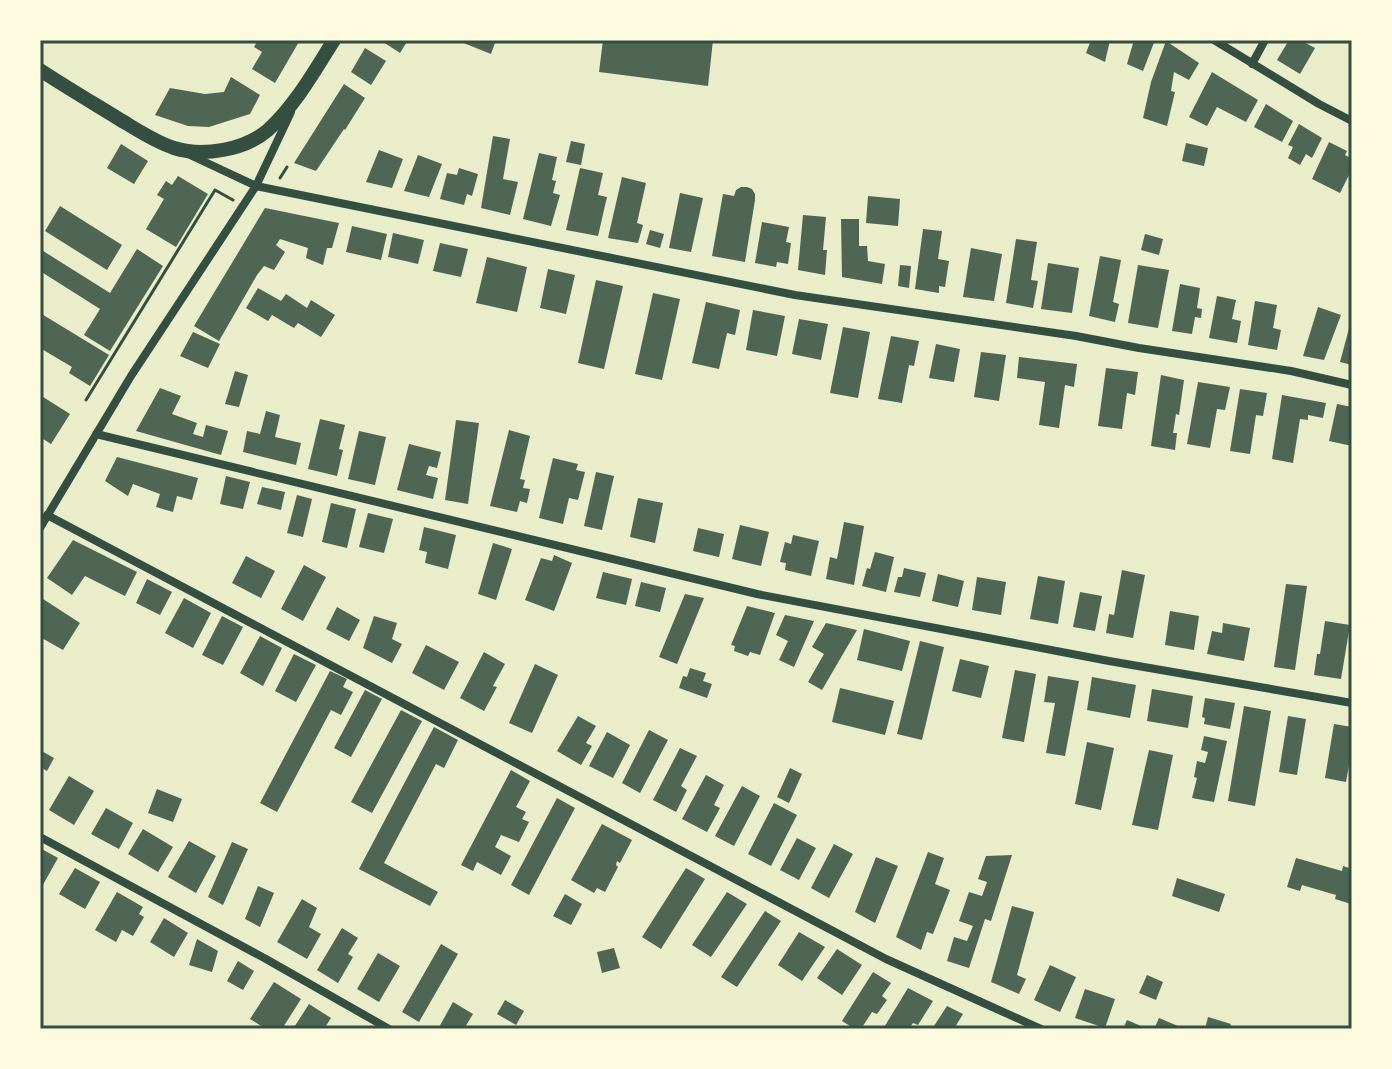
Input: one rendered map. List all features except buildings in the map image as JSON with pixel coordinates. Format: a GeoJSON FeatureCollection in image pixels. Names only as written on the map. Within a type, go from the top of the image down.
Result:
{"type":"FeatureCollection","features":[{"type":"Feature","properties":{"kind":"main road"},"geometry":{"type":"LineString","coordinates":[[40,70],[136,129],[174,148],[211,152],[246,144],[279,120],[334,40]]}},
{"type":"Feature","properties":{"kind":"street"},"geometry":{"type":"LineString","coordinates":[[1214,40],[1352,121]]}},
{"type":"Feature","properties":{"kind":"street"},"geometry":{"type":"LineString","coordinates":[[1252,64],[1265,40]]}},
{"type":"Feature","properties":{"kind":"street"},"geometry":{"type":"LineString","coordinates":[[40,528],[131,376],[256,186],[301,90]]}},
{"type":"Feature","properties":{"kind":"street"},"geometry":{"type":"LineString","coordinates":[[174,148],[256,186],[795,295],[1076,336],[1291,371],[1352,385]]}},
{"type":"Feature","properties":{"kind":"street"},"geometry":{"type":"LineString","coordinates":[[96,434],[757,594],[1109,661],[1352,703]]}},
{"type":"Feature","properties":{"kind":"street"},"geometry":{"type":"LineString","coordinates":[[47,515],[886,959],[1041,1029]]}},
{"type":"Feature","properties":{"kind":"street"},"geometry":{"type":"LineString","coordinates":[[40,837],[389,1029]]}},
{"type":"Feature","properties":{"kind":"path"},"geometry":{"type":"LineString","coordinates":[[86,400],[215,190],[243,206]]}}]}
